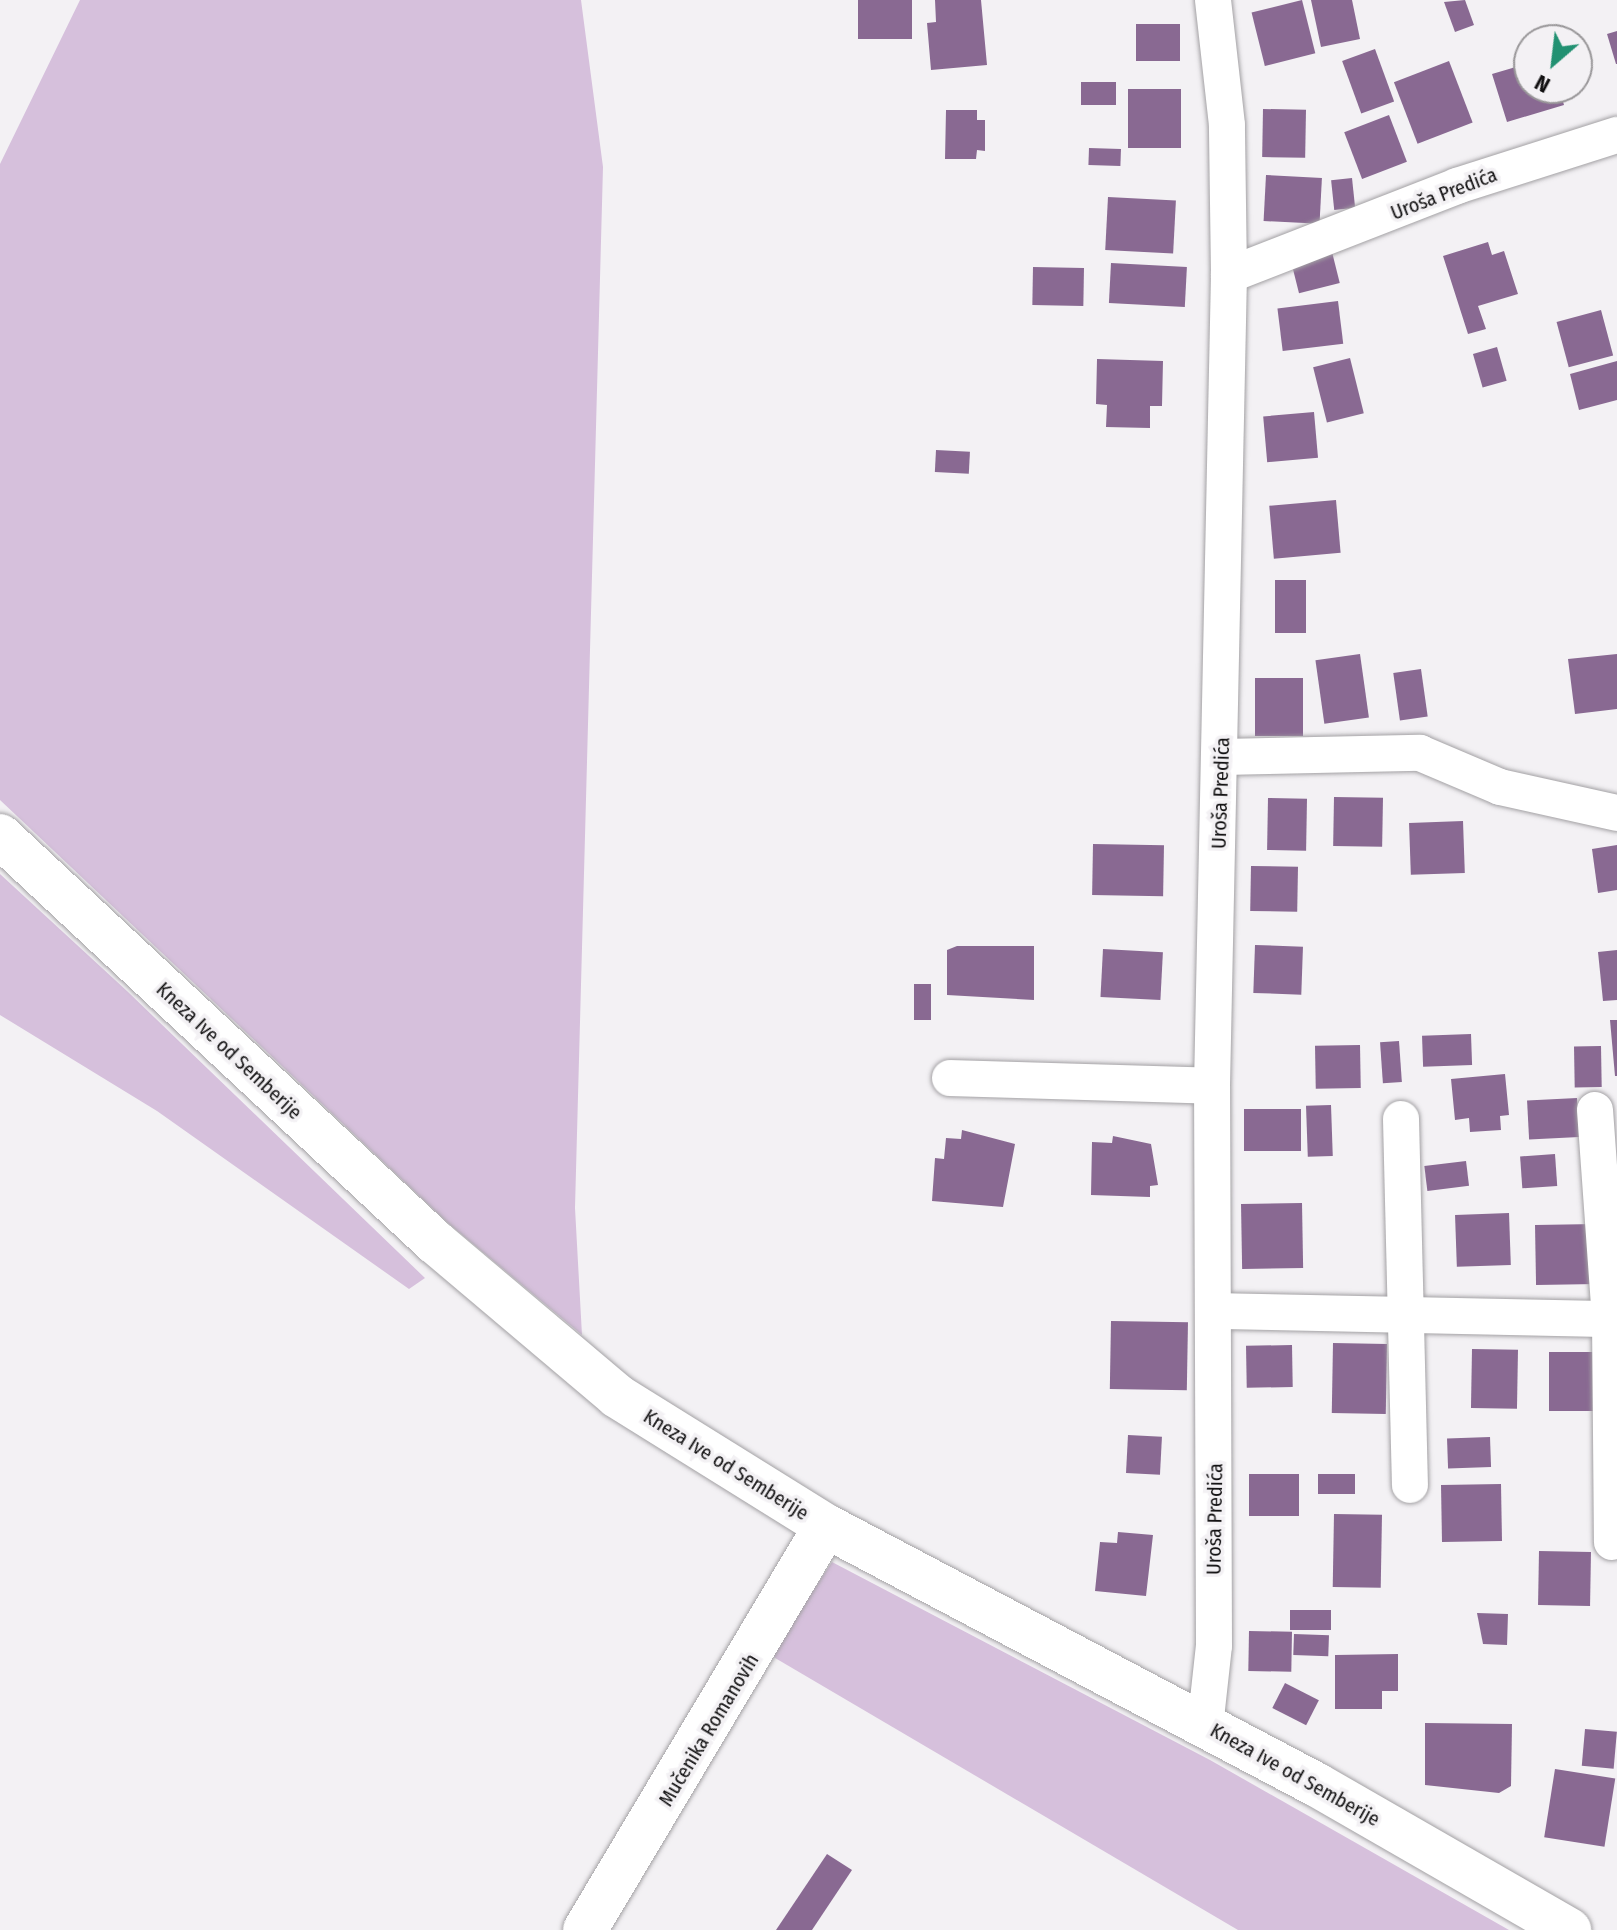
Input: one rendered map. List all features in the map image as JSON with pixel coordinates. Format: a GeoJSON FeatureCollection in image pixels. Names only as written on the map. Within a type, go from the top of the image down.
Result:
{"type":"FeatureCollection","features":[{"type":"Feature","properties":{"kind":"street","name":"Uroša Predića"},"geometry":{"type":"LineString","coordinates":[[1205,1727],[1214,1646],[1218,1311],[1212,1086],[1222,757],[1229,275],[1227,125],[1213,0]]}},
{"type":"Feature","properties":{"kind":"street","name":"Uroša Predića"},"geometry":{"type":"LineString","coordinates":[[1229,275],[1457,186],[1617,135]]}},
{"type":"Feature","properties":{"kind":"street"},"geometry":{"type":"LineString","coordinates":[[1222,757],[1420,753],[1500,787],[1617,813]]}},
{"type":"Feature","properties":{"kind":"street","name":"Kneza Ive od Semberije"},"geometry":{"type":"LineString","coordinates":[[0,836],[504,1302],[617,1396],[826,1526],[1205,1727],[1569,1930]]}},
{"type":"Feature","properties":{"kind":"street"},"geometry":{"type":"LineString","coordinates":[[950,1078],[1212,1086]]}},
{"type":"Feature","properties":{"kind":"street"},"geometry":{"type":"LineString","coordinates":[[1595,1110],[1610,1319],[1612,1542]]}},
{"type":"Feature","properties":{"kind":"street"},"geometry":{"type":"LineString","coordinates":[[1401,1119],[1410,1485]]}},
{"type":"Feature","properties":{"kind":"street"},"geometry":{"type":"LineString","coordinates":[[1218,1311],[1610,1319]]}},
{"type":"Feature","properties":{"kind":"street","name":"Mučenika Romanovih"},"geometry":{"type":"LineString","coordinates":[[585,1930],[826,1526]]}},
{"type":"Feature","properties":{"kind":"shaded area"},"geometry":{"type":"Polygon","coordinates":[[[80,0],[581,0],[603,167],[575,1208],[582,1335],[448,1223],[0,800],[0,164],[80,0]]]}},
{"type":"Feature","properties":{"kind":"shaded area"},"geometry":{"type":"Polygon","coordinates":[[[0,874],[127,991],[425,1278],[409,1289],[157,1111],[0,1015],[0,874]]]}},
{"type":"Feature","properties":{"kind":"shaded area"},"geometry":{"type":"Polygon","coordinates":[[[832,1562],[1210,1760],[1509,1930],[1238,1930],[770,1655],[832,1562]]]}},
{"type":"Feature","properties":{"kind":"building"},"geometry":{"type":"Polygon","coordinates":[[[858,0],[912,0],[912,39],[858,39],[858,0]]]}},
{"type":"Feature","properties":{"kind":"building"},"geometry":{"type":"Polygon","coordinates":[[[935,0],[981,0],[987,65],[931,70],[927,23],[936,22],[935,0]]]}},
{"type":"Feature","properties":{"kind":"building"},"geometry":{"type":"Polygon","coordinates":[[[1302,0],[1315,53],[1265,66],[1252,13],[1302,0]]]}},
{"type":"Feature","properties":{"kind":"building"},"geometry":{"type":"Polygon","coordinates":[[[1311,0],[1352,0],[1360,39],[1321,47],[1311,0]]]}},
{"type":"Feature","properties":{"kind":"building"},"geometry":{"type":"Polygon","coordinates":[[[1465,0],[1474,25],[1455,32],[1444,2],[1465,0]]]}},
{"type":"Feature","properties":{"kind":"building"},"geometry":{"type":"Polygon","coordinates":[[[1136,24],[1180,24],[1180,61],[1136,61],[1136,24]]]}},
{"type":"Feature","properties":{"kind":"building"},"geometry":{"type":"Polygon","coordinates":[[[1617,31],[1617,64],[1616,64],[1607,34],[1617,31]]]}},
{"type":"Feature","properties":{"kind":"building"},"geometry":{"type":"Polygon","coordinates":[[[1375,49],[1394,102],[1361,114],[1342,61],[1375,49]]]}},
{"type":"Feature","properties":{"kind":"building"},"geometry":{"type":"Polygon","coordinates":[[[1449,61],[1473,123],[1418,144],[1394,82],[1449,61]]]}},
{"type":"Feature","properties":{"kind":"building"},"geometry":{"type":"Polygon","coordinates":[[[1513,68],[1513,104],[1564,105],[1507,122],[1492,74],[1513,68]]]}},
{"type":"Feature","properties":{"kind":"building"},"geometry":{"type":"Polygon","coordinates":[[[1081,82],[1116,82],[1116,105],[1081,105],[1081,82]]]}},
{"type":"Feature","properties":{"kind":"building"},"geometry":{"type":"Polygon","coordinates":[[[1128,89],[1181,89],[1181,148],[1128,148],[1128,89]]]}},
{"type":"Feature","properties":{"kind":"building"},"geometry":{"type":"Polygon","coordinates":[[[1263,109],[1306,110],[1305,158],[1262,157],[1263,109]]]}},
{"type":"Feature","properties":{"kind":"building"},"geometry":{"type":"Polygon","coordinates":[[[946,110],[977,110],[977,120],[985,120],[985,151],[977,150],[976,159],[945,159],[946,110]]]}},
{"type":"Feature","properties":{"kind":"building"},"geometry":{"type":"Polygon","coordinates":[[[1389,115],[1407,162],[1362,179],[1344,132],[1389,115]]]}},
{"type":"Feature","properties":{"kind":"building"},"geometry":{"type":"Polygon","coordinates":[[[1089,148],[1121,149],[1120,166],[1088,165],[1089,148]]]}},
{"type":"Feature","properties":{"kind":"building"},"geometry":{"type":"Polygon","coordinates":[[[1266,175],[1322,178],[1320,224],[1264,221],[1266,175]]]}},
{"type":"Feature","properties":{"kind":"building"},"geometry":{"type":"Polygon","coordinates":[[[1352,178],[1355,208],[1334,210],[1331,180],[1352,178]]]}},
{"type":"Feature","properties":{"kind":"building"},"geometry":{"type":"Polygon","coordinates":[[[1108,197],[1176,201],[1173,253],[1105,250],[1108,197]]]}},
{"type":"Feature","properties":{"kind":"building"},"geometry":{"type":"Polygon","coordinates":[[[1488,242],[1492,255],[1504,251],[1518,294],[1478,306],[1486,329],[1468,334],[1443,256],[1488,242]]]}},
{"type":"Feature","properties":{"kind":"building"},"geometry":{"type":"Polygon","coordinates":[[[1332,252],[1340,283],[1299,293],[1291,262],[1332,252]]]}},
{"type":"Feature","properties":{"kind":"building"},"geometry":{"type":"Polygon","coordinates":[[[1111,263],[1187,267],[1185,307],[1109,303],[1111,263]]]}},
{"type":"Feature","properties":{"kind":"building"},"geometry":{"type":"Polygon","coordinates":[[[1033,267],[1084,268],[1083,306],[1032,305],[1033,267]]]}},
{"type":"Feature","properties":{"kind":"building"},"geometry":{"type":"Polygon","coordinates":[[[1338,301],[1343,344],[1283,351],[1277,308],[1338,301]]]}},
{"type":"Feature","properties":{"kind":"building"},"geometry":{"type":"Polygon","coordinates":[[[1601,310],[1613,355],[1569,367],[1557,322],[1601,310]]]}},
{"type":"Feature","properties":{"kind":"building"},"geometry":{"type":"Polygon","coordinates":[[[1497,347],[1507,381],[1483,388],[1473,354],[1497,347]]]}},
{"type":"Feature","properties":{"kind":"building"},"geometry":{"type":"Polygon","coordinates":[[[1350,358],[1364,413],[1327,422],[1313,367],[1350,358]]]}},
{"type":"Feature","properties":{"kind":"building"},"geometry":{"type":"Polygon","coordinates":[[[1097,359],[1163,361],[1162,406],[1150,406],[1150,428],[1106,427],[1107,405],[1096,404],[1097,359]]]}},
{"type":"Feature","properties":{"kind":"building"},"geometry":{"type":"Polygon","coordinates":[[[1617,361],[1617,400],[1579,410],[1570,374],[1617,361]]]}},
{"type":"Feature","properties":{"kind":"building"},"geometry":{"type":"Polygon","coordinates":[[[1314,412],[1318,458],[1267,462],[1263,416],[1314,412]]]}},
{"type":"Feature","properties":{"kind":"building"},"geometry":{"type":"Polygon","coordinates":[[[936,450],[970,452],[969,474],[935,472],[936,450]]]}},
{"type":"Feature","properties":{"kind":"building"},"geometry":{"type":"Polygon","coordinates":[[[1336,500],[1341,553],[1274,559],[1269,506],[1336,500]]]}},
{"type":"Feature","properties":{"kind":"building"},"geometry":{"type":"Polygon","coordinates":[[[1275,580],[1306,580],[1306,633],[1275,633],[1275,580]]]}},
{"type":"Feature","properties":{"kind":"building"},"geometry":{"type":"Polygon","coordinates":[[[1360,654],[1369,717],[1324,724],[1315,660],[1360,654]]]}},
{"type":"Feature","properties":{"kind":"building"},"geometry":{"type":"Polygon","coordinates":[[[1617,654],[1617,709],[1575,714],[1568,659],[1617,654]]]}},
{"type":"Feature","properties":{"kind":"building"},"geometry":{"type":"Polygon","coordinates":[[[1421,669],[1428,717],[1400,720],[1393,673],[1421,669]]]}},
{"type":"Feature","properties":{"kind":"building"},"geometry":{"type":"Polygon","coordinates":[[[1255,678],[1303,678],[1303,736],[1255,736],[1255,678]]]}},
{"type":"Feature","properties":{"kind":"building"},"geometry":{"type":"Polygon","coordinates":[[[1334,797],[1383,798],[1382,847],[1333,846],[1334,797]]]}},
{"type":"Feature","properties":{"kind":"building"},"geometry":{"type":"Polygon","coordinates":[[[1268,798],[1307,799],[1306,851],[1267,850],[1268,798]]]}},
{"type":"Feature","properties":{"kind":"building"},"geometry":{"type":"Polygon","coordinates":[[[1463,821],[1465,873],[1411,875],[1409,823],[1463,821]]]}},
{"type":"Feature","properties":{"kind":"building"},"geometry":{"type":"Polygon","coordinates":[[[1093,844],[1164,845],[1163,896],[1092,895],[1093,844]]]}},
{"type":"Feature","properties":{"kind":"building"},"geometry":{"type":"Polygon","coordinates":[[[1617,845],[1617,890],[1598,893],[1592,849],[1617,845]]]}},
{"type":"Feature","properties":{"kind":"building"},"geometry":{"type":"Polygon","coordinates":[[[1251,866],[1298,867],[1297,912],[1250,911],[1251,866]]]}},
{"type":"Feature","properties":{"kind":"building"},"geometry":{"type":"Polygon","coordinates":[[[1255,945],[1303,947],[1301,995],[1253,993],[1255,945]]]}},
{"type":"Feature","properties":{"kind":"building"},"geometry":{"type":"Polygon","coordinates":[[[957,946],[1034,946],[1034,1000],[947,995],[947,950],[957,946]]]}},
{"type":"Feature","properties":{"kind":"building"},"geometry":{"type":"Polygon","coordinates":[[[1103,949],[1163,952],[1160,1000],[1100,997],[1103,949]]]}},
{"type":"Feature","properties":{"kind":"building"},"geometry":{"type":"Polygon","coordinates":[[[1617,950],[1617,1000],[1603,1001],[1598,952],[1617,950]]]}},
{"type":"Feature","properties":{"kind":"building"},"geometry":{"type":"Polygon","coordinates":[[[914,984],[931,984],[931,1020],[914,1020],[914,984]]]}},
{"type":"Feature","properties":{"kind":"building"},"geometry":{"type":"Polygon","coordinates":[[[1610,1020],[1617,1020],[1617,1076],[1615,1076],[1610,1020]]]}},
{"type":"Feature","properties":{"kind":"building"},"geometry":{"type":"Polygon","coordinates":[[[1471,1034],[1472,1065],[1423,1067],[1422,1036],[1471,1034]]]}},
{"type":"Feature","properties":{"kind":"building"},"geometry":{"type":"Polygon","coordinates":[[[1399,1041],[1402,1082],[1383,1083],[1380,1042],[1399,1041]]]}},
{"type":"Feature","properties":{"kind":"building"},"geometry":{"type":"Polygon","coordinates":[[[1360,1045],[1361,1088],[1316,1089],[1315,1046],[1360,1045]]]}},
{"type":"Feature","properties":{"kind":"building"},"geometry":{"type":"Polygon","coordinates":[[[1574,1046],[1601,1046],[1602,1087],[1575,1087],[1574,1046]]]}},
{"type":"Feature","properties":{"kind":"building"},"geometry":{"type":"Polygon","coordinates":[[[1505,1074],[1509,1115],[1500,1116],[1501,1130],[1470,1132],[1469,1118],[1455,1120],[1451,1079],[1505,1074]]]}},
{"type":"Feature","properties":{"kind":"building"},"geometry":{"type":"Polygon","coordinates":[[[1577,1098],[1579,1137],[1529,1140],[1527,1101],[1577,1098]]]}},
{"type":"Feature","properties":{"kind":"building"},"geometry":{"type":"Polygon","coordinates":[[[1331,1105],[1333,1156],[1308,1157],[1306,1106],[1331,1105]]]}},
{"type":"Feature","properties":{"kind":"building"},"geometry":{"type":"Polygon","coordinates":[[[1244,1109],[1301,1109],[1301,1151],[1244,1151],[1244,1109]]]}},
{"type":"Feature","properties":{"kind":"building"},"geometry":{"type":"Polygon","coordinates":[[[962,1130],[1015,1144],[1003,1207],[932,1201],[935,1158],[944,1159],[946,1138],[961,1139],[962,1130]]]}},
{"type":"Feature","properties":{"kind":"building"},"geometry":{"type":"Polygon","coordinates":[[[1113,1136],[1151,1144],[1158,1185],[1150,1186],[1150,1197],[1091,1195],[1092,1142],[1112,1143],[1113,1136]]]}},
{"type":"Feature","properties":{"kind":"building"},"geometry":{"type":"Polygon","coordinates":[[[1555,1154],[1557,1186],[1522,1188],[1520,1156],[1555,1154]]]}},
{"type":"Feature","properties":{"kind":"building"},"geometry":{"type":"Polygon","coordinates":[[[1466,1161],[1469,1186],[1427,1191],[1424,1166],[1466,1161]]]}},
{"type":"Feature","properties":{"kind":"building"},"geometry":{"type":"Polygon","coordinates":[[[1302,1203],[1303,1268],[1242,1269],[1241,1204],[1302,1203]]]}},
{"type":"Feature","properties":{"kind":"building"},"geometry":{"type":"Polygon","coordinates":[[[1509,1213],[1511,1265],[1457,1267],[1455,1215],[1509,1213]]]}},
{"type":"Feature","properties":{"kind":"building"},"geometry":{"type":"Polygon","coordinates":[[[1596,1224],[1597,1284],[1536,1285],[1535,1225],[1596,1224]]]}},
{"type":"Feature","properties":{"kind":"building"},"geometry":{"type":"Polygon","coordinates":[[[1111,1321],[1188,1322],[1187,1390],[1110,1389],[1111,1321]]]}},
{"type":"Feature","properties":{"kind":"building"},"geometry":{"type":"Polygon","coordinates":[[[1333,1343],[1387,1344],[1386,1414],[1332,1413],[1333,1343]]]}},
{"type":"Feature","properties":{"kind":"building"},"geometry":{"type":"Polygon","coordinates":[[[1292,1345],[1293,1387],[1247,1388],[1246,1346],[1292,1345]]]}},
{"type":"Feature","properties":{"kind":"building"},"geometry":{"type":"Polygon","coordinates":[[[1472,1349],[1518,1350],[1517,1409],[1471,1408],[1472,1349]]]}},
{"type":"Feature","properties":{"kind":"building"},"geometry":{"type":"Polygon","coordinates":[[[1549,1352],[1598,1352],[1598,1411],[1549,1411],[1549,1352]]]}},
{"type":"Feature","properties":{"kind":"building"},"geometry":{"type":"Polygon","coordinates":[[[1128,1435],[1162,1437],[1160,1475],[1126,1473],[1128,1435]]]}},
{"type":"Feature","properties":{"kind":"building"},"geometry":{"type":"Polygon","coordinates":[[[1490,1437],[1491,1467],[1448,1468],[1447,1439],[1490,1437]]]}},
{"type":"Feature","properties":{"kind":"building"},"geometry":{"type":"Polygon","coordinates":[[[1249,1474],[1299,1474],[1299,1516],[1249,1516],[1249,1474]]]}},
{"type":"Feature","properties":{"kind":"building"},"geometry":{"type":"Polygon","coordinates":[[[1318,1474],[1355,1474],[1355,1494],[1318,1494],[1318,1474]]]}},
{"type":"Feature","properties":{"kind":"building"},"geometry":{"type":"Polygon","coordinates":[[[1501,1484],[1502,1541],[1442,1542],[1441,1485],[1501,1484]]]}},
{"type":"Feature","properties":{"kind":"building"},"geometry":{"type":"Polygon","coordinates":[[[1334,1514],[1382,1515],[1381,1588],[1333,1587],[1334,1514]]]}},
{"type":"Feature","properties":{"kind":"building"},"geometry":{"type":"Polygon","coordinates":[[[1118,1532],[1153,1535],[1146,1596],[1095,1591],[1100,1542],[1117,1543],[1118,1532]]]}},
{"type":"Feature","properties":{"kind":"building"},"geometry":{"type":"Polygon","coordinates":[[[1539,1551],[1591,1552],[1590,1606],[1538,1605],[1539,1551]]]}},
{"type":"Feature","properties":{"kind":"building"},"geometry":{"type":"Polygon","coordinates":[[[1290,1610],[1331,1610],[1331,1630],[1290,1630],[1290,1610]]]}},
{"type":"Feature","properties":{"kind":"building"},"geometry":{"type":"Polygon","coordinates":[[[1477,1613],[1508,1614],[1507,1645],[1483,1644],[1477,1613]]]}},
{"type":"Feature","properties":{"kind":"building"},"geometry":{"type":"Polygon","coordinates":[[[1249,1631],[1292,1632],[1291,1672],[1248,1671],[1249,1631]]]}},
{"type":"Feature","properties":{"kind":"building"},"geometry":{"type":"Polygon","coordinates":[[[1294,1634],[1329,1635],[1328,1656],[1293,1655],[1294,1634]]]}},
{"type":"Feature","properties":{"kind":"building"},"geometry":{"type":"Polygon","coordinates":[[[1398,1654],[1398,1691],[1382,1691],[1382,1709],[1335,1709],[1335,1655],[1398,1654]]]}},
{"type":"Feature","properties":{"kind":"building"},"geometry":{"type":"Polygon","coordinates":[[[1285,1683],[1319,1700],[1306,1725],[1272,1708],[1285,1683]]]}},
{"type":"Feature","properties":{"kind":"building"},"geometry":{"type":"Polygon","coordinates":[[[1425,1723],[1512,1724],[1511,1786],[1499,1793],[1425,1785],[1425,1723]]]}},
{"type":"Feature","properties":{"kind":"building"},"geometry":{"type":"Polygon","coordinates":[[[1585,1729],[1617,1732],[1614,1769],[1582,1766],[1585,1729]]]}},
{"type":"Feature","properties":{"kind":"building"},"geometry":{"type":"Polygon","coordinates":[[[1555,1769],[1615,1779],[1604,1847],[1544,1837],[1555,1769]]]}},
{"type":"Feature","properties":{"kind":"building"},"geometry":{"type":"Polygon","coordinates":[[[827,1854],[852,1870],[812,1930],[776,1930],[827,1854]]]}}]}
